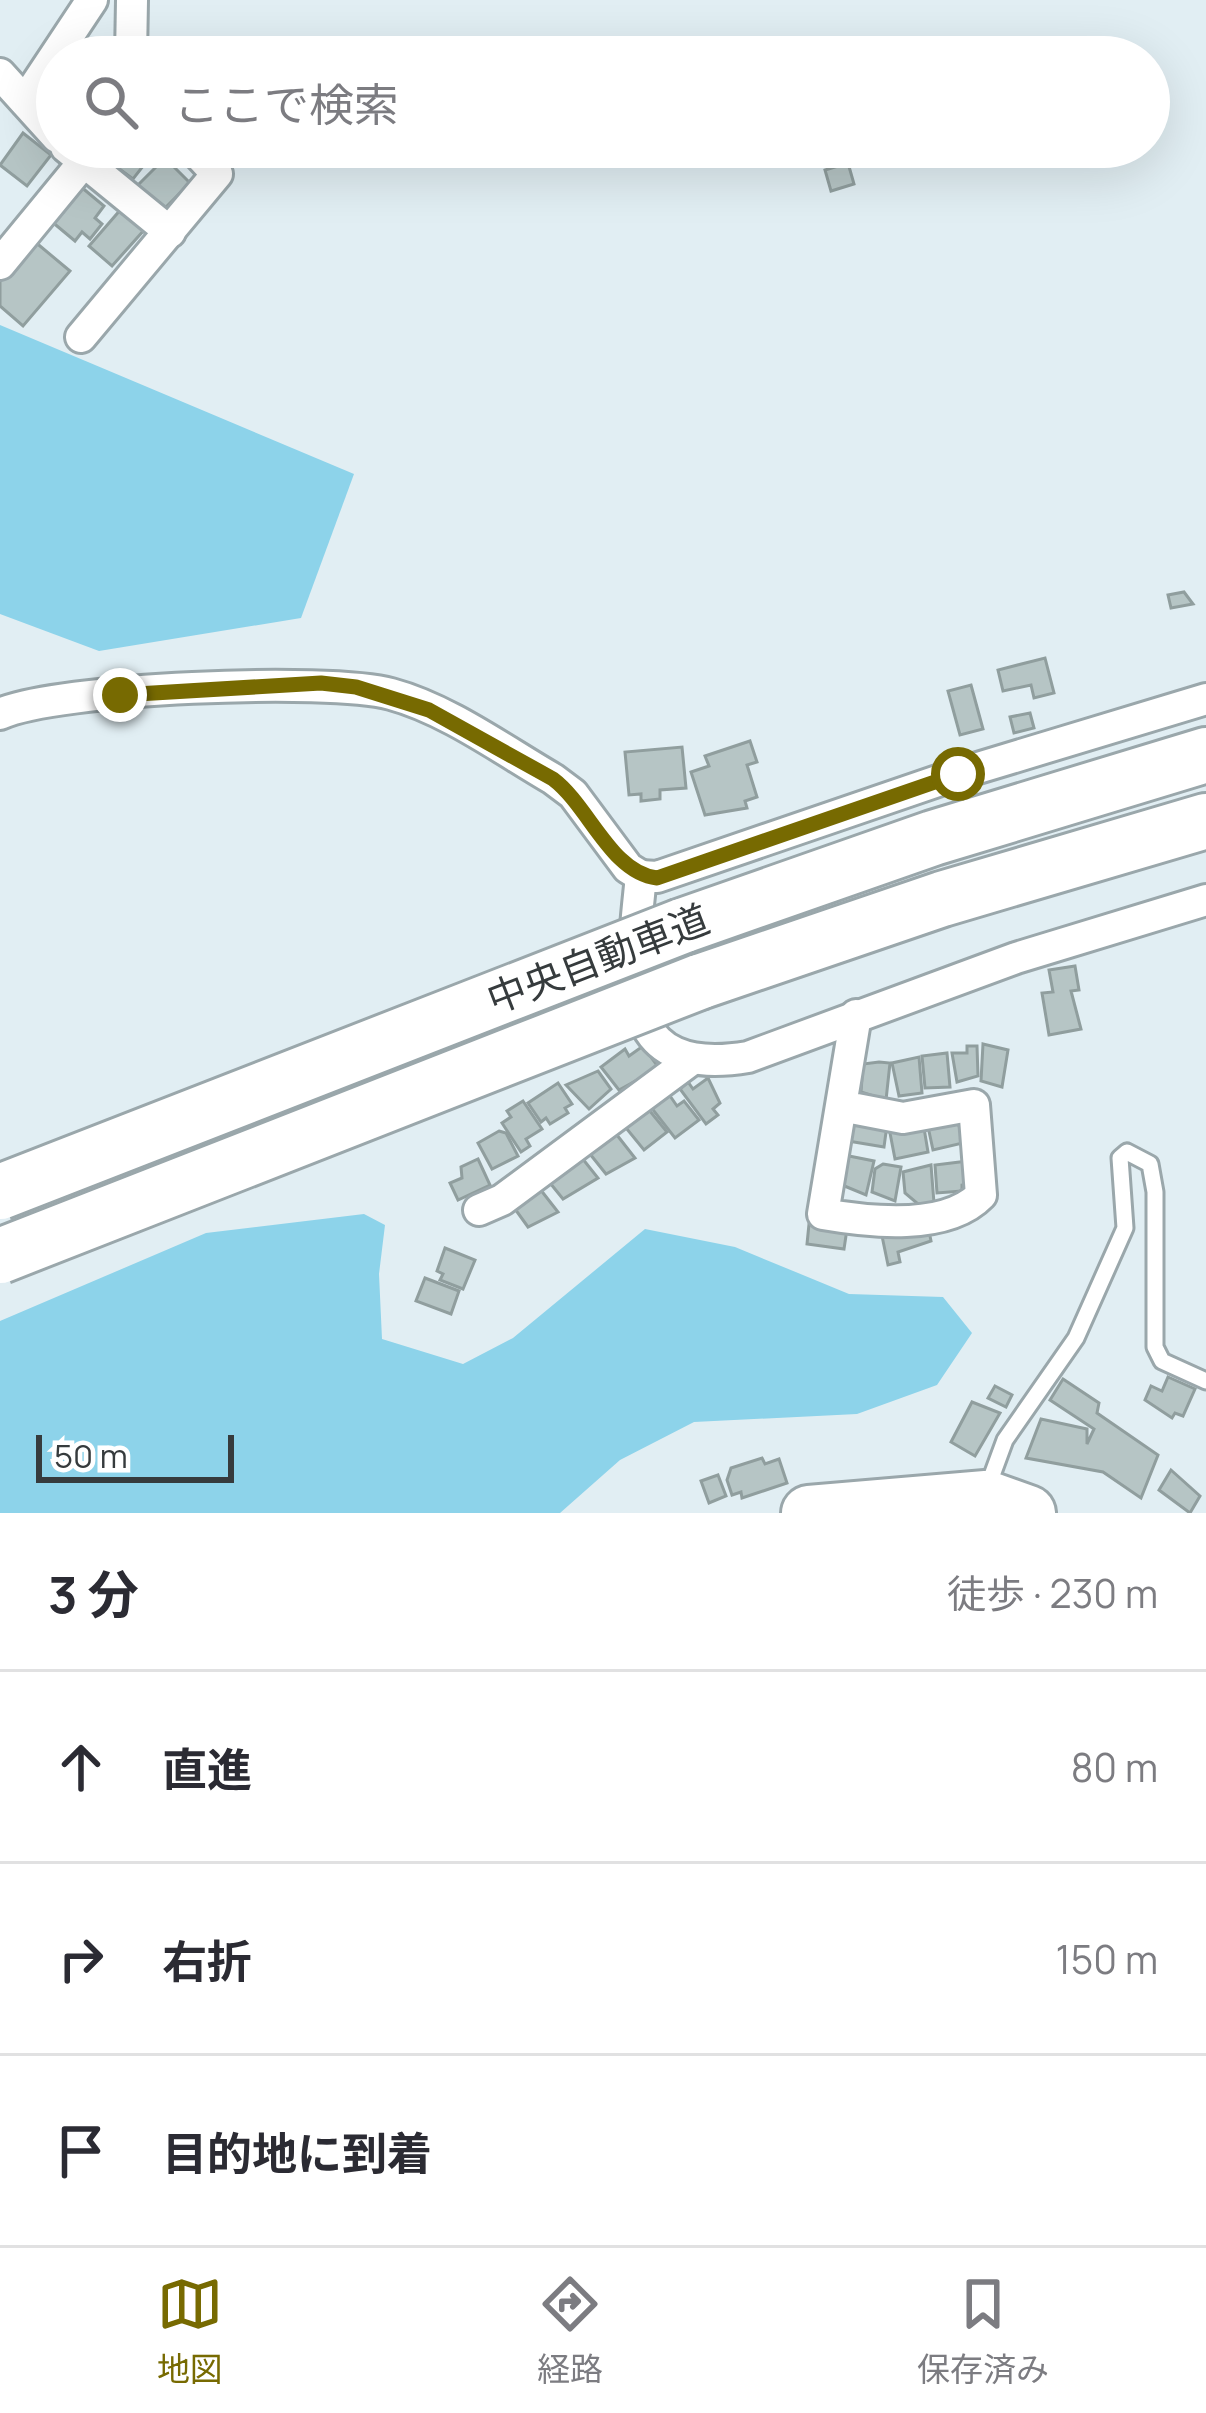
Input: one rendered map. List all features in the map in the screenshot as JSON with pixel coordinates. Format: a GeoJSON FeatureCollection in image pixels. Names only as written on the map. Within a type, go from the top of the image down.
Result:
{"type":"FeatureCollection","features":[{"type":"Feature","properties":{"kind":"highway","name":"中央自動車道"},"geometry":{"type":"LineString","coordinates":[[0,1192],[682,926],[933,838],[1206,755]]}},
{"type":"Feature","properties":{"kind":"highway","name":"中央自動車道"},"geometry":{"type":"LineString","coordinates":[[0,1256],[699,982],[942,899],[1206,821]]}},
{"type":"Feature","properties":{"kind":"highway"},"geometry":{"type":"LineString","coordinates":[[809,1513],[1007,1505]]}},
{"type":"Feature","properties":{"kind":"street"},"geometry":{"type":"LineString","coordinates":[[68,36],[92,0]]}},
{"type":"Feature","properties":{"kind":"street"},"geometry":{"type":"LineString","coordinates":[[131,36],[132,0]]}},
{"type":"Feature","properties":{"kind":"street"},"geometry":{"type":"LineString","coordinates":[[0,74],[36,113]]}},
{"type":"Feature","properties":{"kind":"street"},"geometry":{"type":"LineString","coordinates":[[25,100],[36,84]]}},
{"type":"Feature","properties":{"kind":"street"},"geometry":{"type":"LineString","coordinates":[[0,264],[70,168]]}},
{"type":"Feature","properties":{"kind":"street"},"geometry":{"type":"LineString","coordinates":[[98,168],[170,232]]}},
{"type":"Feature","properties":{"kind":"street"},"geometry":{"type":"LineString","coordinates":[[81,337],[217,174],[211,168]]}},
{"type":"Feature","properties":{"kind":"street"},"geometry":{"type":"LineString","coordinates":[[0,715],[120,695],[300,684],[395,695],[553,779],[573,794],[628,868],[657,878],[958,774],[1206,699]]}},
{"type":"Feature","properties":{"kind":"street"},"geometry":{"type":"LineString","coordinates":[[641,876],[632,932],[638,1000],[647,1028],[691,1060]]}},
{"type":"Feature","properties":{"kind":"street"},"geometry":{"type":"LineString","coordinates":[[479,1210],[502,1200],[691,1060],[748,1057],[1016,958],[1206,900]]}},
{"type":"Feature","properties":{"kind":"street"},"geometry":{"type":"LineString","coordinates":[[841,1106],[903,1118],[974,1105],[981,1196],[967,1210],[877,1223],[823,1214],[841,1106],[856,1016]]}},
{"type":"Feature","properties":{"kind":"lane"},"geometry":{"type":"LineString","coordinates":[[1007,1505],[1005,1440],[1076,1338],[1125,1228],[1119,1181],[1120,1158],[1127,1152],[1150,1164],[1155,1192],[1155,1347],[1162,1360],[1206,1381]]}},
{"type":"Feature","properties":{"kind":"shaded area"},"geometry":{"type":"Polygon","coordinates":[[[0,325],[354,474],[301,618],[99,651],[0,614],[0,325]]]}},
{"type":"Feature","properties":{"kind":"shaded area"},"geometry":{"type":"Polygon","coordinates":[[[364,1214],[385,1225],[379,1274],[382,1339],[463,1364],[513,1338],[645,1229],[735,1247],[849,1294],[943,1297],[972,1333],[937,1385],[857,1414],[694,1422],[620,1460],[560,1513],[0,1513],[0,1321],[206,1233],[364,1214]]]}},
{"type":"Feature","properties":{"kind":"building"},"geometry":{"type":"Polygon","coordinates":[[[23,133],[36,143],[36,168],[41,168],[27,186],[0,165],[23,133]]]}},
{"type":"Feature","properties":{"kind":"building"},"geometry":{"type":"Polygon","coordinates":[[[118,168],[142,168],[133,179],[118,168]]]}},
{"type":"Feature","properties":{"kind":"building"},"geometry":{"type":"Polygon","coordinates":[[[155,168],[175,168],[190,183],[160,213],[135,188],[155,168]]]}},
{"type":"Feature","properties":{"kind":"building"},"geometry":{"type":"Polygon","coordinates":[[[849,168],[854,184],[831,191],[825,170],[849,168]]]}},
{"type":"Feature","properties":{"kind":"building"},"geometry":{"type":"Polygon","coordinates":[[[80,186],[104,206],[95,218],[102,224],[90,239],[82,232],[75,241],[51,221],[80,186]]]}},
{"type":"Feature","properties":{"kind":"building"},"geometry":{"type":"Polygon","coordinates":[[[122,208],[145,229],[112,266],[89,246],[122,208]]]}},
{"type":"Feature","properties":{"kind":"building"},"geometry":{"type":"Polygon","coordinates":[[[34,241],[70,271],[23,326],[0,306],[0,280],[34,241]]]}},
{"type":"Feature","properties":{"kind":"building"},"geometry":{"type":"Polygon","coordinates":[[[1184,592],[1193,604],[1171,608],[1168,595],[1184,592]]]}},
{"type":"Feature","properties":{"kind":"building"},"geometry":{"type":"Polygon","coordinates":[[[1045,658],[1054,693],[1034,698],[1031,685],[1003,691],[998,670],[1045,658]]]}},
{"type":"Feature","properties":{"kind":"building"},"geometry":{"type":"Polygon","coordinates":[[[971,685],[983,729],[960,735],[948,691],[971,685]]]}},
{"type":"Feature","properties":{"kind":"building"},"geometry":{"type":"Polygon","coordinates":[[[1030,713],[1034,728],[1014,733],[1010,717],[1030,713]]]}},
{"type":"Feature","properties":{"kind":"building"},"geometry":{"type":"Polygon","coordinates":[[[750,741],[757,762],[747,765],[757,797],[745,801],[747,808],[705,815],[691,772],[709,766],[705,756],[750,741]]]}},
{"type":"Feature","properties":{"kind":"building"},"geometry":{"type":"Polygon","coordinates":[[[682,747],[686,788],[660,790],[660,799],[641,801],[641,794],[629,795],[625,752],[682,747]]]}},
{"type":"Feature","properties":{"kind":"building"},"geometry":{"type":"Polygon","coordinates":[[[1075,966],[1079,990],[1071,991],[1081,1029],[1049,1035],[1042,993],[1053,992],[1049,970],[1075,966]]]}},
{"type":"Feature","properties":{"kind":"building"},"geometry":{"type":"Polygon","coordinates":[[[983,1044],[1008,1050],[1002,1087],[981,1081],[983,1044]]]}},
{"type":"Feature","properties":{"kind":"building"},"geometry":{"type":"Polygon","coordinates":[[[643,1046],[659,1068],[619,1090],[601,1067],[625,1049],[629,1056],[643,1046]]]}},
{"type":"Feature","properties":{"kind":"building"},"geometry":{"type":"Polygon","coordinates":[[[967,1046],[977,1046],[978,1076],[957,1082],[952,1053],[967,1053],[967,1046]]]}},
{"type":"Feature","properties":{"kind":"building"},"geometry":{"type":"Polygon","coordinates":[[[947,1053],[950,1087],[925,1088],[922,1056],[947,1053]]]}},
{"type":"Feature","properties":{"kind":"building"},"geometry":{"type":"Polygon","coordinates":[[[919,1057],[922,1093],[899,1096],[892,1063],[919,1057]]]}},
{"type":"Feature","properties":{"kind":"building"},"geometry":{"type":"Polygon","coordinates":[[[890,1063],[886,1100],[861,1092],[863,1064],[890,1063]]]}},
{"type":"Feature","properties":{"kind":"building"},"geometry":{"type":"Polygon","coordinates":[[[598,1071],[611,1089],[589,1109],[566,1085],[598,1071]]]}},
{"type":"Feature","properties":{"kind":"building"},"geometry":{"type":"Polygon","coordinates":[[[708,1078],[720,1103],[713,1109],[718,1115],[706,1124],[680,1089],[688,1082],[693,1089],[708,1078]]]}},
{"type":"Feature","properties":{"kind":"building"},"geometry":{"type":"Polygon","coordinates":[[[558,1083],[572,1104],[565,1108],[568,1113],[550,1124],[546,1118],[541,1122],[528,1103],[558,1083]]]}},
{"type":"Feature","properties":{"kind":"building"},"geometry":{"type":"Polygon","coordinates":[[[668,1093],[677,1106],[684,1101],[699,1120],[675,1138],[650,1106],[668,1093]]]}},
{"type":"Feature","properties":{"kind":"building"},"geometry":{"type":"Polygon","coordinates":[[[523,1101],[542,1129],[526,1139],[530,1146],[521,1152],[502,1123],[511,1117],[507,1111],[523,1101]]]}},
{"type":"Feature","properties":{"kind":"building"},"geometry":{"type":"Polygon","coordinates":[[[645,1105],[667,1132],[644,1150],[622,1123],[645,1105]]]}},
{"type":"Feature","properties":{"kind":"building"},"geometry":{"type":"Polygon","coordinates":[[[958,1121],[963,1143],[933,1150],[927,1122],[958,1121]]]}},
{"type":"Feature","properties":{"kind":"building"},"geometry":{"type":"Polygon","coordinates":[[[923,1122],[928,1152],[895,1159],[890,1133],[923,1122]]]}},
{"type":"Feature","properties":{"kind":"building"},"geometry":{"type":"Polygon","coordinates":[[[851,1123],[887,1125],[884,1147],[848,1141],[851,1123]]]}},
{"type":"Feature","properties":{"kind":"building"},"geometry":{"type":"Polygon","coordinates":[[[613,1130],[635,1158],[606,1174],[590,1154],[613,1130]]]}},
{"type":"Feature","properties":{"kind":"building"},"geometry":{"type":"Polygon","coordinates":[[[499,1131],[506,1133],[518,1156],[492,1169],[478,1143],[499,1131]]]}},
{"type":"Feature","properties":{"kind":"building"},"geometry":{"type":"Polygon","coordinates":[[[849,1156],[874,1161],[866,1195],[842,1185],[849,1156]]]}},
{"type":"Feature","properties":{"kind":"building"},"geometry":{"type":"Polygon","coordinates":[[[582,1158],[598,1178],[563,1199],[550,1183],[582,1158]]]}},
{"type":"Feature","properties":{"kind":"building"},"geometry":{"type":"Polygon","coordinates":[[[478,1159],[490,1185],[458,1200],[450,1183],[462,1178],[461,1167],[478,1159]]]}},
{"type":"Feature","properties":{"kind":"building"},"geometry":{"type":"Polygon","coordinates":[[[968,1161],[971,1184],[962,1185],[962,1191],[937,1193],[935,1165],[968,1161]]]}},
{"type":"Feature","properties":{"kind":"building"},"geometry":{"type":"Polygon","coordinates":[[[883,1164],[901,1167],[895,1201],[872,1192],[875,1169],[883,1164]]]}},
{"type":"Feature","properties":{"kind":"building"},"geometry":{"type":"Polygon","coordinates":[[[931,1165],[934,1203],[918,1204],[905,1193],[903,1172],[931,1165]]]}},
{"type":"Feature","properties":{"kind":"building"},"geometry":{"type":"Polygon","coordinates":[[[540,1189],[558,1212],[528,1227],[515,1209],[540,1189]]]}},
{"type":"Feature","properties":{"kind":"building"},"geometry":{"type":"Polygon","coordinates":[[[809,1224],[847,1229],[844,1249],[807,1244],[809,1224]]]}},
{"type":"Feature","properties":{"kind":"building"},"geometry":{"type":"Polygon","coordinates":[[[928,1226],[931,1241],[898,1252],[900,1262],[888,1265],[882,1236],[928,1226]]]}},
{"type":"Feature","properties":{"kind":"building"},"geometry":{"type":"Polygon","coordinates":[[[445,1248],[475,1260],[463,1289],[440,1280],[443,1274],[437,1271],[445,1248]]]}},
{"type":"Feature","properties":{"kind":"building"},"geometry":{"type":"Polygon","coordinates":[[[425,1278],[459,1291],[451,1314],[416,1301],[425,1278]]]}},
{"type":"Feature","properties":{"kind":"building"},"geometry":{"type":"Polygon","coordinates":[[[1168,1377],[1195,1389],[1183,1416],[1175,1413],[1172,1418],[1145,1400],[1151,1386],[1162,1391],[1168,1377]]]}},
{"type":"Feature","properties":{"kind":"building"},"geometry":{"type":"Polygon","coordinates":[[[1063,1379],[1099,1403],[1097,1413],[1158,1455],[1141,1498],[1103,1472],[1026,1458],[1041,1419],[1087,1429],[1087,1444],[1094,1429],[1050,1400],[1063,1379]]]}},
{"type":"Feature","properties":{"kind":"building"},"geometry":{"type":"Polygon","coordinates":[[[995,1386],[1012,1395],[1006,1407],[988,1398],[995,1386]]]}},
{"type":"Feature","properties":{"kind":"building"},"geometry":{"type":"Polygon","coordinates":[[[972,1402],[1000,1413],[975,1456],[951,1442],[972,1402]]]}},
{"type":"Feature","properties":{"kind":"building"},"geometry":{"type":"Polygon","coordinates":[[[762,1458],[765,1464],[779,1459],[787,1483],[742,1498],[741,1492],[732,1495],[727,1480],[731,1468],[762,1458]]]}},
{"type":"Feature","properties":{"kind":"building"},"geometry":{"type":"Polygon","coordinates":[[[1171,1470],[1200,1496],[1190,1513],[1159,1490],[1171,1470]]]}},
{"type":"Feature","properties":{"kind":"building"},"geometry":{"type":"Polygon","coordinates":[[[718,1475],[726,1496],[709,1503],[701,1481],[718,1475]]]}},
{"type":"Feature","properties":{"kind":"route"},"geometry":{"type":"LineString","coordinates":[[120,695],[321,683],[395,695],[553,779],[573,794],[628,868],[657,878],[958,774]]}}]}
